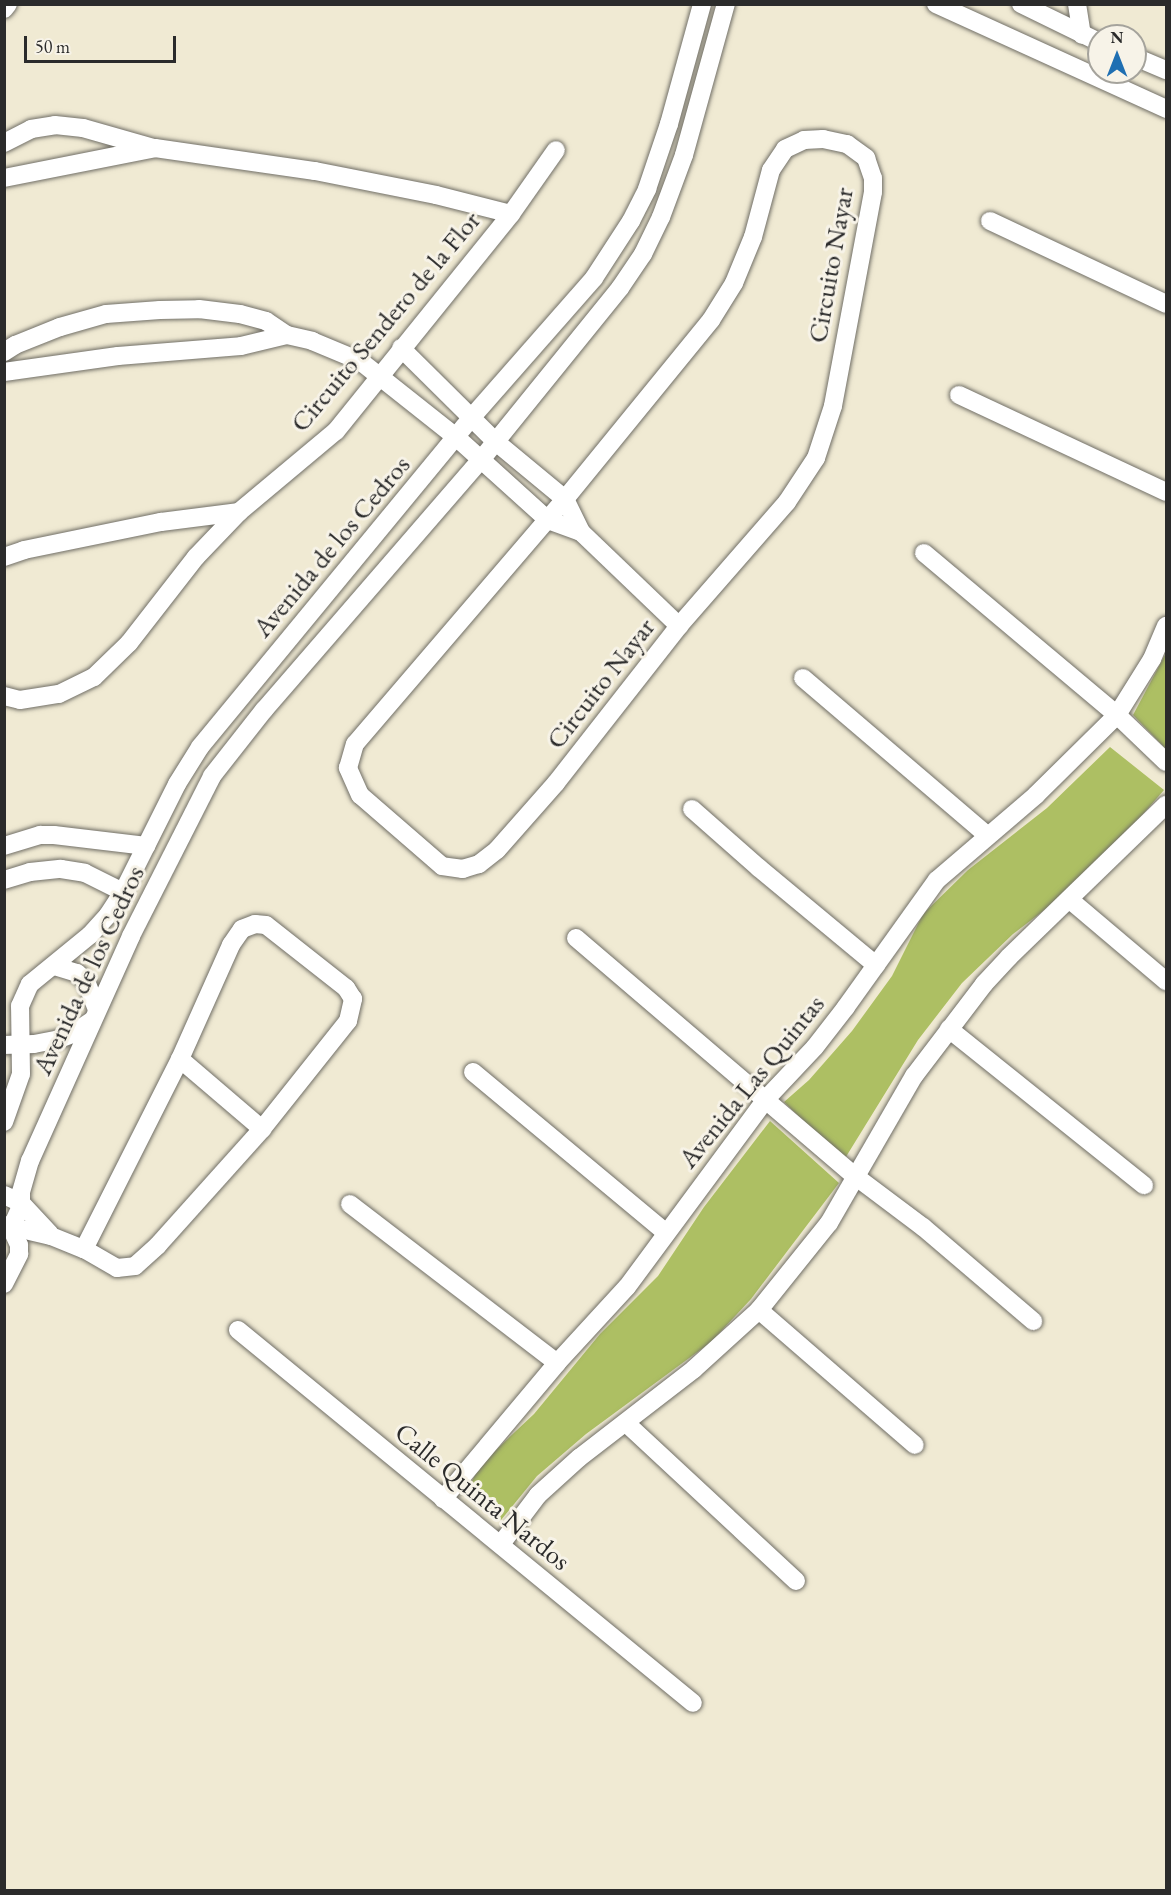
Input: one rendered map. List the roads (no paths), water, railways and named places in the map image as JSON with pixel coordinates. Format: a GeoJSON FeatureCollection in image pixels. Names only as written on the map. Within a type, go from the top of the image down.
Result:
{"type":"FeatureCollection","features":[{"type":"Feature","properties":{"kind":"street"},"geometry":{"type":"LineString","coordinates":[[4,9],[8,4]]}},
{"type":"Feature","properties":{"kind":"street","name":"Avenida de los Cedros"},"geometry":{"type":"LineString","coordinates":[[6,1118],[21,1074],[13,1045],[23,995],[36,978],[54,966],[90,935],[123,892],[177,784],[201,747],[472,417],[594,278],[631,221],[647,189],[669,124],[702,4]]}},
{"type":"Feature","properties":{"kind":"street","name":"Avenida de los Cedros"},"geometry":{"type":"LineString","coordinates":[[8,1227],[13,1199],[95,1014],[212,776],[496,442],[620,288],[643,254],[661,217],[684,155],[726,4]]}},
{"type":"Feature","properties":{"kind":"street"},"geometry":{"type":"LineString","coordinates":[[936,4],[1167,109]]}},
{"type":"Feature","properties":{"kind":"street"},"geometry":{"type":"LineString","coordinates":[[1077,4],[1087,29]]}},
{"type":"Feature","properties":{"kind":"street"},"geometry":{"type":"LineString","coordinates":[[1025,5],[1087,37]]}},
{"type":"Feature","properties":{"kind":"street"},"geometry":{"type":"LineString","coordinates":[[1147,62],[1167,70]]}},
{"type":"Feature","properties":{"kind":"street"},"geometry":{"type":"LineString","coordinates":[[4,143],[31,129],[55,125],[83,128],[155,148],[315,171],[436,195],[511,214]]}},
{"type":"Feature","properties":{"kind":"street","name":"Circuito Nayar"},"geometry":{"type":"LineString","coordinates":[[824,139],[847,144],[866,158],[873,178],[871,213],[833,406],[816,458],[787,502],[679,626],[556,783],[497,850],[479,864],[464,869],[442,866],[360,795],[351,781],[348,768],[350,755],[355,744],[565,499],[711,320],[734,283],[753,237],[771,170],[785,149],[804,140],[824,139]]}},
{"type":"Feature","properties":{"kind":"street"},"geometry":{"type":"LineString","coordinates":[[4,178],[155,148]]}},
{"type":"Feature","properties":{"kind":"street","name":"Circuito Sendero de la Flor"},"geometry":{"type":"LineString","coordinates":[[4,696],[20,700],[59,694],[94,677],[129,643],[196,557],[239,512],[336,430],[511,214],[556,150]]}},
{"type":"Feature","properties":{"kind":"street"},"geometry":{"type":"LineString","coordinates":[[990,221],[1167,304]]}},
{"type":"Feature","properties":{"kind":"street"},"geometry":{"type":"LineString","coordinates":[[4,352],[15,345],[60,327],[106,314],[199,309],[240,314],[267,321],[287,335],[328,346],[360,361],[456,437],[548,520],[581,532]]}},
{"type":"Feature","properties":{"kind":"street"},"geometry":{"type":"LineString","coordinates":[[4,372],[118,356],[241,346],[287,335]]}},
{"type":"Feature","properties":{"kind":"street"},"geometry":{"type":"LineString","coordinates":[[401,348],[496,442],[565,499],[581,532],[679,626]]}},
{"type":"Feature","properties":{"kind":"street"},"geometry":{"type":"LineString","coordinates":[[959,395],[1167,492]]}},
{"type":"Feature","properties":{"kind":"street"},"geometry":{"type":"LineString","coordinates":[[4,557],[24,550],[118,531],[239,512]]}},
{"type":"Feature","properties":{"kind":"street"},"geometry":{"type":"LineString","coordinates":[[924,554],[1117,715],[1167,762]]}},
{"type":"Feature","properties":{"kind":"street","name":"Avenida Las Quintas"},"geometry":{"type":"LineString","coordinates":[[443,1499],[557,1363],[627,1287],[766,1099],[816,1047],[937,880],[1036,795],[1117,715],[1152,659],[1167,626]]}},
{"type":"Feature","properties":{"kind":"street"},"geometry":{"type":"LineString","coordinates":[[803,678],[987,835]]}},
{"type":"Feature","properties":{"kind":"street"},"geometry":{"type":"LineString","coordinates":[[501,1544],[538,1495],[579,1458],[694,1369],[759,1310],[829,1223],[914,1076],[949,1029],[1009,957],[1167,805]]}},
{"type":"Feature","properties":{"kind":"street"},"geometry":{"type":"LineString","coordinates":[[692,809],[759,868],[876,964]]}},
{"type":"Feature","properties":{"kind":"street"},"geometry":{"type":"LineString","coordinates":[[30,872],[12,843],[54,835],[146,846]]}},
{"type":"Feature","properties":{"kind":"street"},"geometry":{"type":"LineString","coordinates":[[136,866],[161,878]]}},
{"type":"Feature","properties":{"kind":"street"},"geometry":{"type":"LineString","coordinates":[[4,880],[30,872],[62,869],[85,873],[123,892]]}},
{"type":"Feature","properties":{"kind":"street"},"geometry":{"type":"LineString","coordinates":[[1070,900],[1167,981]]}},
{"type":"Feature","properties":{"kind":"street"},"geometry":{"type":"LineString","coordinates":[[8,1227],[51,1236],[117,1268],[135,1266],[158,1245],[262,1129],[348,1021],[353,999],[346,988],[267,926],[255,924],[242,929],[231,945],[180,1059],[84,1250]]}},
{"type":"Feature","properties":{"kind":"street"},"geometry":{"type":"LineString","coordinates":[[576,938],[855,1176],[923,1227],[1033,1321]]}},
{"type":"Feature","properties":{"kind":"street"},"geometry":{"type":"LineString","coordinates":[[13,1045],[59,1039],[72,1034],[95,1014],[86,981],[77,973],[54,966]]}},
{"type":"Feature","properties":{"kind":"street"},"geometry":{"type":"LineString","coordinates":[[949,1029],[1144,1185]]}},
{"type":"Feature","properties":{"kind":"street"},"geometry":{"type":"LineString","coordinates":[[180,1059],[262,1129]]}},
{"type":"Feature","properties":{"kind":"street"},"geometry":{"type":"LineString","coordinates":[[473,1072],[666,1233]]}},
{"type":"Feature","properties":{"kind":"street"},"geometry":{"type":"LineString","coordinates":[[13,1199],[51,1236]]}},
{"type":"Feature","properties":{"kind":"street"},"geometry":{"type":"LineString","coordinates":[[350,1204],[557,1363]]}},
{"type":"Feature","properties":{"kind":"street"},"geometry":{"type":"LineString","coordinates":[[4,1284],[20,1245],[8,1227]]}},
{"type":"Feature","properties":{"kind":"street"},"geometry":{"type":"LineString","coordinates":[[759,1310],[915,1445]]}},
{"type":"Feature","properties":{"kind":"street","name":"Calle Quinta Nardos"},"geometry":{"type":"LineString","coordinates":[[238,1330],[693,1703]]}},
{"type":"Feature","properties":{"kind":"street"},"geometry":{"type":"LineString","coordinates":[[626,1423],[796,1581]]}}]}
